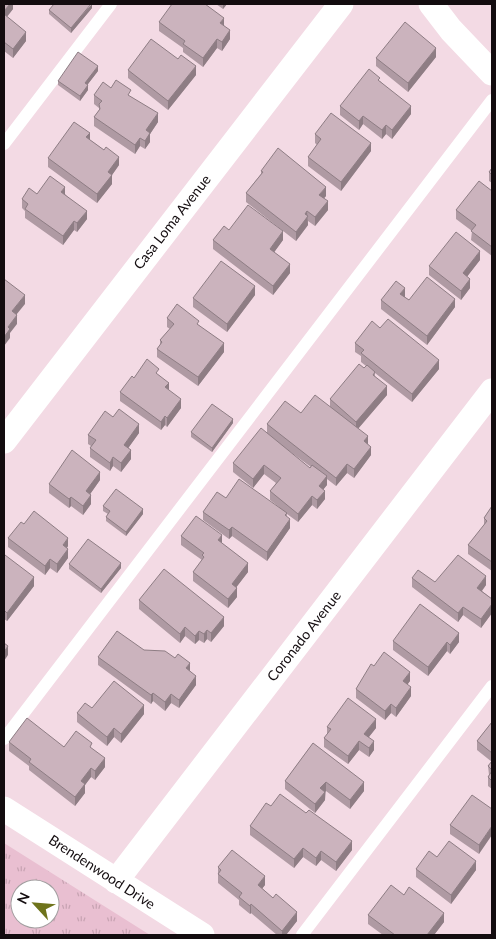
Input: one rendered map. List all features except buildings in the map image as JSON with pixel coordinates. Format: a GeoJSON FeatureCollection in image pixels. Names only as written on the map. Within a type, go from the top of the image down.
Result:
{"type":"FeatureCollection","features":[{"type":"Feature","properties":{"kind":"street","name":"Casa Loma Avenue"},"geometry":{"type":"LineString","coordinates":[[4,441],[341,4]]}},
{"type":"Feature","properties":{"kind":"street"},"geometry":{"type":"LineString","coordinates":[[431,4],[451,30],[492,73]]}},
{"type":"Feature","properties":{"kind":"street","name":"Coronado Avenue"},"geometry":{"type":"LineString","coordinates":[[116,881],[492,391]]}},
{"type":"Feature","properties":{"kind":"street","name":"Brendenwood Drive"},"geometry":{"type":"LineString","coordinates":[[4,809],[202,935]]}},
{"type":"Feature","properties":{"kind":"lane"},"geometry":{"type":"LineString","coordinates":[[4,144],[112,4]]}},
{"type":"Feature","properties":{"kind":"lane"},"geometry":{"type":"LineString","coordinates":[[4,739],[492,100]]}},
{"type":"Feature","properties":{"kind":"lane"},"geometry":{"type":"LineString","coordinates":[[302,935],[492,686]]}},
{"type":"Feature","properties":{"kind":"green space"},"geometry":{"type":"Polygon","coordinates":[[[4,843],[150,935],[4,935],[4,843]]]}}]}
